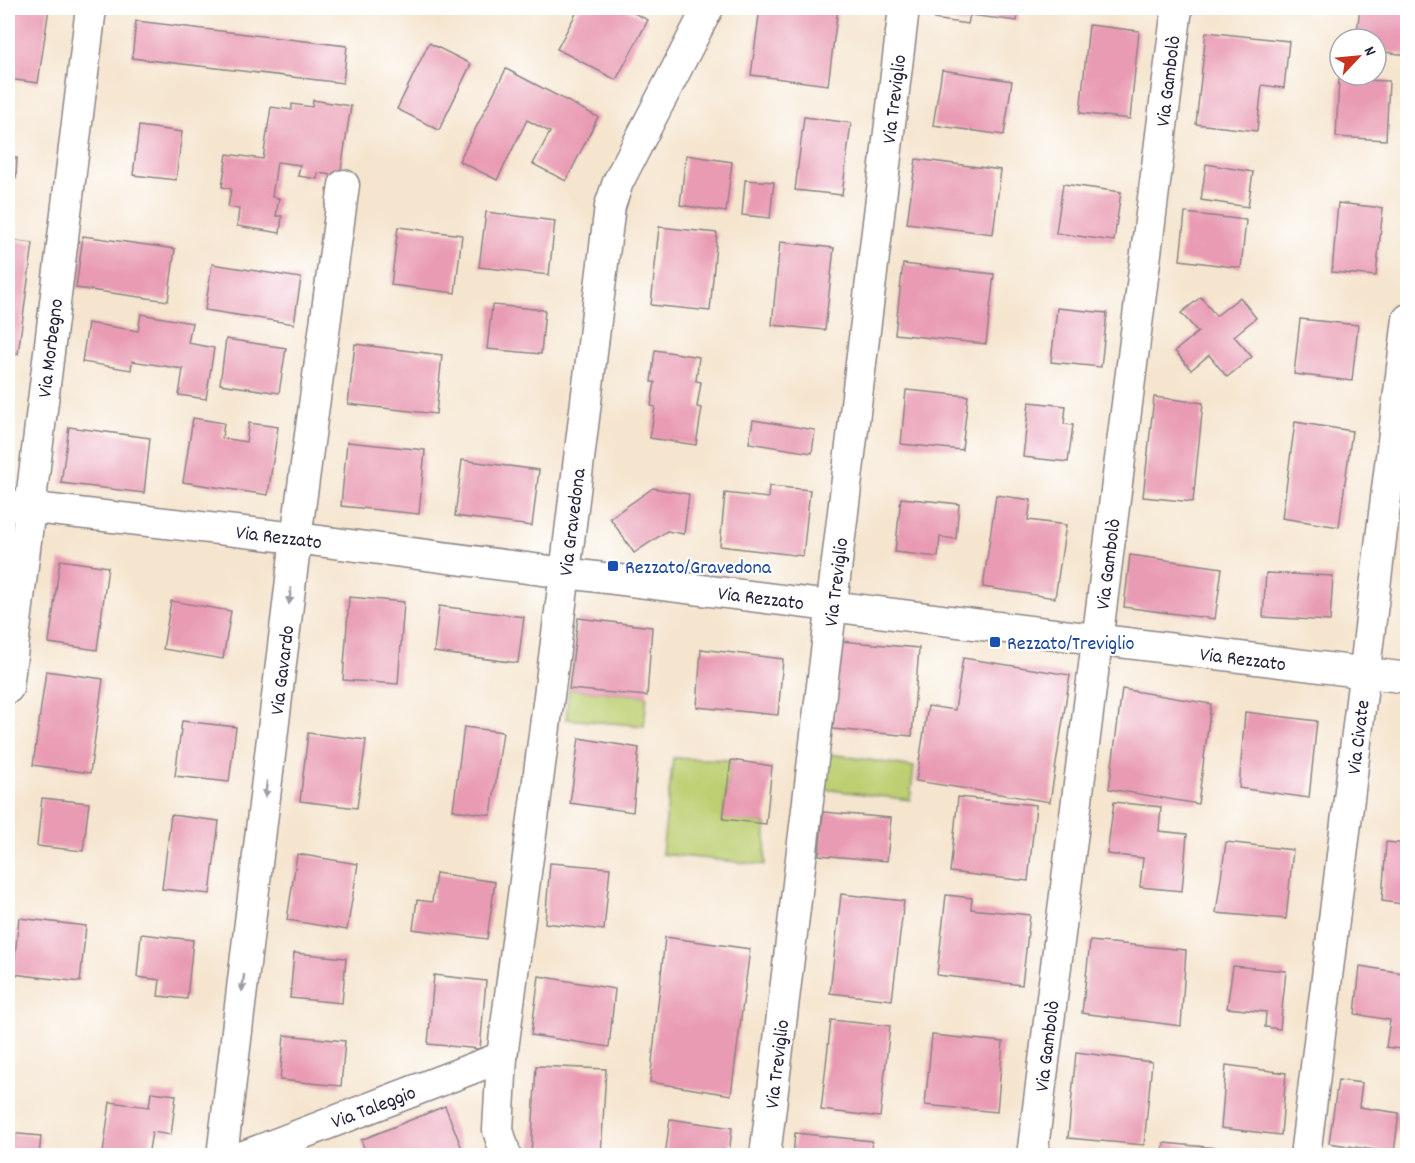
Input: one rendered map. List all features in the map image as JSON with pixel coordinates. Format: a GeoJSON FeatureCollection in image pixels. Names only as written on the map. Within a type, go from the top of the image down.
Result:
{"type":"FeatureCollection","features":[{"type":"Feature","properties":{"kind":"street","name":"Via Morbegno"},"geometry":{"type":"LineString","coordinates":[[8,688],[18,507],[91,8]]}},
{"type":"Feature","properties":{"kind":"street","name":"Via Gravedona"},"geometry":{"type":"LineString","coordinates":[[506,1155],[498,1130],[502,1057],[610,206],[618,182],[708,8]]}},
{"type":"Feature","properties":{"kind":"street","name":"Via Treviglio"},"geometry":{"type":"LineString","coordinates":[[765,1155],[903,8]]}},
{"type":"Feature","properties":{"kind":"street","name":"Via Gambolò"},"geometry":{"type":"LineString","coordinates":[[1032,1155],[1177,8]]}},
{"type":"Feature","properties":{"kind":"street","name":"Via Gavardo"},"geometry":{"type":"LineString","coordinates":[[222,1155],[297,537],[344,184]]}},
{"type":"Feature","properties":{"kind":"street","name":"Via Civate"},"geometry":{"type":"LineString","coordinates":[[1305,1155],[1407,319]]}},
{"type":"Feature","properties":{"kind":"street","name":"Via Rezzato"},"geometry":{"type":"LineString","coordinates":[[18,507],[297,537],[565,573],[1407,678]]}},
{"type":"Feature","properties":{"kind":"street","name":"Via Taleggio"},"geometry":{"type":"LineString","coordinates":[[244,1155],[502,1057]]}},
{"type":"Feature","properties":{"kind":"green space"},"geometry":{"type":"Polygon","coordinates":[[[569,689],[647,696],[644,726],[566,719],[569,689]]]}},
{"type":"Feature","properties":{"kind":"green space"},"geometry":{"type":"Polygon","coordinates":[[[830,754],[914,767],[910,800],[824,789],[830,754]]]}},
{"type":"Feature","properties":{"kind":"green space"},"geometry":{"type":"Polygon","coordinates":[[[673,758],[731,760],[723,818],[766,824],[765,865],[662,854],[673,758]]]}},
{"type":"Feature","properties":{"kind":"building"},"geometry":{"type":"Polygon","coordinates":[[[8,8],[49,8],[38,83],[8,79],[8,8]]]}},
{"type":"Feature","properties":{"kind":"building"},"geometry":{"type":"Polygon","coordinates":[[[579,8],[624,8],[648,20],[616,80],[557,49],[579,8]]]}},
{"type":"Feature","properties":{"kind":"building"},"geometry":{"type":"Polygon","coordinates":[[[760,8],[838,8],[828,85],[751,75],[760,8]]]}},
{"type":"Feature","properties":{"kind":"building"},"geometry":{"type":"Polygon","coordinates":[[[935,8],[1019,8],[1017,21],[970,15],[968,24],[934,19],[935,8]]]}},
{"type":"Feature","properties":{"kind":"building"},"geometry":{"type":"Polygon","coordinates":[[[1360,8],[1408,8],[1407,55],[1388,53],[1388,27],[1358,27],[1360,8]]]}},
{"type":"Feature","properties":{"kind":"building"},"geometry":{"type":"Polygon","coordinates":[[[136,21],[347,46],[343,83],[132,58],[136,21]]]}},
{"type":"Feature","properties":{"kind":"building"},"geometry":{"type":"Polygon","coordinates":[[[1089,25],[1139,31],[1130,119],[1080,113],[1089,25]]]}},
{"type":"Feature","properties":{"kind":"building"},"geometry":{"type":"Polygon","coordinates":[[[1206,32],[1289,41],[1284,88],[1262,85],[1257,131],[1196,124],[1206,32]]]}},
{"type":"Feature","properties":{"kind":"building"},"geometry":{"type":"Polygon","coordinates":[[[429,43],[471,64],[439,130],[397,109],[429,43]]]}},
{"type":"Feature","properties":{"kind":"building"},"geometry":{"type":"Polygon","coordinates":[[[506,69],[598,117],[566,181],[533,164],[550,132],[527,120],[497,180],[459,161],[506,69]]]}},
{"type":"Feature","properties":{"kind":"building"},"geometry":{"type":"Polygon","coordinates":[[[942,70],[1012,81],[1004,135],[933,125],[942,70]]]}},
{"type":"Feature","properties":{"kind":"building"},"geometry":{"type":"Polygon","coordinates":[[[1389,81],[1386,140],[1336,137],[1339,87],[1388,87],[1389,81]]]}},
{"type":"Feature","properties":{"kind":"building"},"geometry":{"type":"Polygon","coordinates":[[[313,100],[351,106],[340,176],[318,173],[317,179],[298,176],[300,165],[277,162],[272,197],[279,198],[276,216],[282,216],[280,233],[237,226],[239,209],[228,207],[231,189],[222,187],[227,154],[263,159],[271,107],[292,110],[292,104],[312,107],[313,100]]]}},
{"type":"Feature","properties":{"kind":"building"},"geometry":{"type":"Polygon","coordinates":[[[804,117],[851,123],[842,195],[795,190],[804,117]]]}},
{"type":"Feature","properties":{"kind":"building"},"geometry":{"type":"Polygon","coordinates":[[[8,126],[13,127],[10,158],[17,158],[16,178],[8,178],[8,126]]]}},
{"type":"Feature","properties":{"kind":"building"},"geometry":{"type":"Polygon","coordinates":[[[139,126],[182,132],[176,180],[133,175],[139,126]]]}},
{"type":"Feature","properties":{"kind":"building"},"geometry":{"type":"Polygon","coordinates":[[[686,155],[732,162],[726,212],[680,205],[686,155]]]}},
{"type":"Feature","properties":{"kind":"building"},"geometry":{"type":"Polygon","coordinates":[[[916,159],[1001,170],[993,234],[907,223],[916,159]]]}},
{"type":"Feature","properties":{"kind":"building"},"geometry":{"type":"Polygon","coordinates":[[[1206,164],[1253,172],[1248,207],[1201,200],[1206,164]]]}},
{"type":"Feature","properties":{"kind":"building"},"geometry":{"type":"Polygon","coordinates":[[[745,180],[774,182],[770,218],[742,215],[745,180]]]}},
{"type":"Feature","properties":{"kind":"building"},"geometry":{"type":"Polygon","coordinates":[[[1063,184],[1121,192],[1114,241],[1056,233],[1063,184]]]}},
{"type":"Feature","properties":{"kind":"building"},"geometry":{"type":"Polygon","coordinates":[[[1338,203],[1383,208],[1376,276],[1332,272],[1338,203]]]}},
{"type":"Feature","properties":{"kind":"building"},"geometry":{"type":"Polygon","coordinates":[[[486,212],[555,221],[549,275],[479,267],[486,212]]]}},
{"type":"Feature","properties":{"kind":"building"},"geometry":{"type":"Polygon","coordinates":[[[1185,213],[1246,220],[1241,268],[1180,260],[1185,213]]]}},
{"type":"Feature","properties":{"kind":"building"},"geometry":{"type":"Polygon","coordinates":[[[398,227],[462,235],[455,293],[391,285],[398,227]]]}},
{"type":"Feature","properties":{"kind":"building"},"geometry":{"type":"Polygon","coordinates":[[[659,227],[717,233],[710,311],[651,305],[659,227]]]}},
{"type":"Feature","properties":{"kind":"building"},"geometry":{"type":"Polygon","coordinates":[[[83,236],[175,249],[168,301],[76,288],[83,236]]]}},
{"type":"Feature","properties":{"kind":"building"},"geometry":{"type":"Polygon","coordinates":[[[8,240],[33,243],[18,354],[8,353],[8,240]]]}},
{"type":"Feature","properties":{"kind":"building"},"geometry":{"type":"Polygon","coordinates":[[[780,242],[834,248],[825,330],[772,325],[780,242]]]}},
{"type":"Feature","properties":{"kind":"building"},"geometry":{"type":"Polygon","coordinates":[[[212,264],[301,278],[294,324],[205,310],[212,264]]]}},
{"type":"Feature","properties":{"kind":"building"},"geometry":{"type":"Polygon","coordinates":[[[903,264],[994,274],[986,344],[895,334],[903,264]]]}},
{"type":"Feature","properties":{"kind":"building"},"geometry":{"type":"Polygon","coordinates":[[[1201,297],[1216,316],[1240,297],[1256,318],[1234,336],[1252,357],[1227,377],[1209,355],[1191,370],[1175,351],[1198,332],[1181,313],[1201,297]]]}},
{"type":"Feature","properties":{"kind":"building"},"geometry":{"type":"Polygon","coordinates":[[[492,305],[545,310],[541,354],[487,349],[492,305]]]}},
{"type":"Feature","properties":{"kind":"building"},"geometry":{"type":"Polygon","coordinates":[[[1057,308],[1107,313],[1101,367],[1051,362],[1057,308]]]}},
{"type":"Feature","properties":{"kind":"building"},"geometry":{"type":"Polygon","coordinates":[[[141,314],[192,323],[188,343],[214,348],[206,399],[179,395],[183,369],[132,361],[131,370],[82,362],[88,323],[138,331],[141,314]]]}},
{"type":"Feature","properties":{"kind":"building"},"geometry":{"type":"Polygon","coordinates":[[[1300,319],[1358,325],[1352,381],[1294,374],[1300,319]]]}},
{"type":"Feature","properties":{"kind":"building"},"geometry":{"type":"Polygon","coordinates":[[[226,339],[286,348],[279,393],[220,384],[226,339]]]}},
{"type":"Feature","properties":{"kind":"building"},"geometry":{"type":"Polygon","coordinates":[[[355,344],[442,355],[436,414],[348,404],[355,344]]]}},
{"type":"Feature","properties":{"kind":"building"},"geometry":{"type":"Polygon","coordinates":[[[655,350],[699,357],[696,381],[701,382],[697,407],[702,408],[696,445],[650,438],[655,407],[651,406],[655,382],[651,382],[655,350]]]}},
{"type":"Feature","properties":{"kind":"building"},"geometry":{"type":"Polygon","coordinates":[[[906,390],[968,396],[962,450],[901,444],[906,390]]]}},
{"type":"Feature","properties":{"kind":"building"},"geometry":{"type":"Polygon","coordinates":[[[1154,397],[1203,403],[1193,502],[1143,497],[1154,397]]]}},
{"type":"Feature","properties":{"kind":"building"},"geometry":{"type":"Polygon","coordinates":[[[1029,402],[1066,406],[1064,424],[1073,425],[1068,462],[1023,457],[1029,402]]]}},
{"type":"Feature","properties":{"kind":"building"},"geometry":{"type":"Polygon","coordinates":[[[193,418],[224,423],[222,438],[246,442],[249,423],[278,427],[268,495],[183,482],[193,418]]]}},
{"type":"Feature","properties":{"kind":"building"},"geometry":{"type":"Polygon","coordinates":[[[753,420],[815,430],[812,453],[749,443],[753,420]]]}},
{"type":"Feature","properties":{"kind":"building"},"geometry":{"type":"Polygon","coordinates":[[[1295,422],[1352,431],[1339,527],[1282,518],[1295,422]]]}},
{"type":"Feature","properties":{"kind":"building"},"geometry":{"type":"Polygon","coordinates":[[[69,427],[150,438],[144,493],[61,483],[69,427]]]}},
{"type":"Feature","properties":{"kind":"building"},"geometry":{"type":"Polygon","coordinates":[[[347,442],[425,450],[419,514],[341,506],[347,442]]]}},
{"type":"Feature","properties":{"kind":"building"},"geometry":{"type":"Polygon","coordinates":[[[462,460],[539,470],[532,526],[455,516],[462,460]]]}},
{"type":"Feature","properties":{"kind":"building"},"geometry":{"type":"Polygon","coordinates":[[[769,486],[810,490],[803,556],[720,546],[725,493],[768,498],[769,486]]]}},
{"type":"Feature","properties":{"kind":"building"},"geometry":{"type":"Polygon","coordinates":[[[653,488],[689,494],[684,534],[667,531],[634,553],[610,518],[653,488]]]}},
{"type":"Feature","properties":{"kind":"building"},"geometry":{"type":"Polygon","coordinates":[[[996,495],[1031,500],[1028,520],[1066,525],[1055,598],[983,587],[996,495]]]}},
{"type":"Feature","properties":{"kind":"building"},"geometry":{"type":"Polygon","coordinates":[[[901,498],[959,504],[956,539],[940,537],[938,557],[895,552],[901,498]]]}},
{"type":"Feature","properties":{"kind":"building"},"geometry":{"type":"Polygon","coordinates":[[[1130,555],[1222,568],[1215,619],[1124,607],[1130,555]]]}},
{"type":"Feature","properties":{"kind":"building"},"geometry":{"type":"Polygon","coordinates":[[[60,560],[108,567],[97,650],[49,643],[60,560]]]}},
{"type":"Feature","properties":{"kind":"building"},"geometry":{"type":"Polygon","coordinates":[[[1266,573],[1333,576],[1330,621],[1263,617],[1266,573]]]}},
{"type":"Feature","properties":{"kind":"building"},"geometry":{"type":"Polygon","coordinates":[[[349,597],[404,602],[398,684],[343,680],[349,597]]]}},
{"type":"Feature","properties":{"kind":"building"},"geometry":{"type":"Polygon","coordinates":[[[171,601],[231,611],[223,659],[163,649],[171,601]]]}},
{"type":"Feature","properties":{"kind":"building"},"geometry":{"type":"Polygon","coordinates":[[[439,606],[524,617],[518,663],[434,652],[439,606]]]}},
{"type":"Feature","properties":{"kind":"building"},"geometry":{"type":"Polygon","coordinates":[[[578,618],[652,627],[647,696],[569,689],[578,618]]]}},
{"type":"Feature","properties":{"kind":"building"},"geometry":{"type":"Polygon","coordinates":[[[840,641],[919,648],[912,736],[833,729],[840,641]]]}},
{"type":"Feature","properties":{"kind":"building"},"geometry":{"type":"Polygon","coordinates":[[[701,649],[783,659],[778,715],[697,707],[701,649]]]}},
{"type":"Feature","properties":{"kind":"building"},"geometry":{"type":"Polygon","coordinates":[[[963,658],[1070,675],[1050,802],[916,781],[928,706],[955,710],[963,658]]]}},
{"type":"Feature","properties":{"kind":"building"},"geometry":{"type":"Polygon","coordinates":[[[46,671],[103,679],[90,773],[33,765],[46,671]]]}},
{"type":"Feature","properties":{"kind":"building"},"geometry":{"type":"Polygon","coordinates":[[[1122,689],[1211,704],[1198,804],[1109,789],[1122,689]]]}},
{"type":"Feature","properties":{"kind":"building"},"geometry":{"type":"Polygon","coordinates":[[[1245,712],[1317,721],[1309,798],[1239,788],[1245,712]]]}},
{"type":"Feature","properties":{"kind":"building"},"geometry":{"type":"Polygon","coordinates":[[[182,721],[236,727],[229,782],[175,776],[182,721]]]}},
{"type":"Feature","properties":{"kind":"building"},"geometry":{"type":"Polygon","coordinates":[[[464,727],[503,732],[491,815],[453,810],[464,727]]]}},
{"type":"Feature","properties":{"kind":"building"},"geometry":{"type":"Polygon","coordinates":[[[308,733],[366,740],[357,808],[300,801],[308,733]]]}},
{"type":"Feature","properties":{"kind":"building"},"geometry":{"type":"Polygon","coordinates":[[[579,738],[639,748],[633,812],[570,803],[579,738]]]}},
{"type":"Feature","properties":{"kind":"building"},"geometry":{"type":"Polygon","coordinates":[[[731,760],[772,766],[766,824],[723,819],[731,760]]]}},
{"type":"Feature","properties":{"kind":"building"},"geometry":{"type":"Polygon","coordinates":[[[958,797],[1036,805],[1028,881],[950,872],[958,797]]]}},
{"type":"Feature","properties":{"kind":"building"},"geometry":{"type":"Polygon","coordinates":[[[42,798],[89,803],[83,851],[37,846],[42,798]]]}},
{"type":"Feature","properties":{"kind":"building"},"geometry":{"type":"Polygon","coordinates":[[[1114,802],[1161,807],[1159,831],[1187,834],[1182,891],[1140,887],[1143,858],[1107,854],[1114,802]]]}},
{"type":"Feature","properties":{"kind":"building"},"geometry":{"type":"Polygon","coordinates":[[[823,812],[891,818],[887,861],[819,855],[823,812]]]}},
{"type":"Feature","properties":{"kind":"building"},"geometry":{"type":"Polygon","coordinates":[[[171,815],[219,821],[210,894],[162,889],[171,815]]]}},
{"type":"Feature","properties":{"kind":"building"},"geometry":{"type":"Polygon","coordinates":[[[1226,842],[1293,850],[1286,919],[1216,913],[1226,842]]]}},
{"type":"Feature","properties":{"kind":"building"},"geometry":{"type":"Polygon","coordinates":[[[1386,842],[1408,844],[1408,905],[1382,901],[1386,842]]]}},
{"type":"Feature","properties":{"kind":"building"},"geometry":{"type":"Polygon","coordinates":[[[297,854],[358,864],[347,930],[287,920],[297,854]]]}},
{"type":"Feature","properties":{"kind":"building"},"geometry":{"type":"Polygon","coordinates":[[[550,863],[610,868],[604,930],[545,923],[550,863]]]}},
{"type":"Feature","properties":{"kind":"building"},"geometry":{"type":"Polygon","coordinates":[[[436,873],[495,882],[487,939],[413,929],[417,900],[432,902],[436,873]]]}},
{"type":"Feature","properties":{"kind":"building"},"geometry":{"type":"Polygon","coordinates":[[[841,894],[904,901],[892,1000],[830,993],[841,894]]]}},
{"type":"Feature","properties":{"kind":"building"},"geometry":{"type":"Polygon","coordinates":[[[946,895],[972,898],[971,909],[1030,915],[1022,985],[937,975],[946,895]]]}},
{"type":"Feature","properties":{"kind":"building"},"geometry":{"type":"Polygon","coordinates":[[[19,918],[86,926],[80,982],[13,974],[19,918]]]}},
{"type":"Feature","properties":{"kind":"building"},"geometry":{"type":"Polygon","coordinates":[[[141,934],[193,940],[187,999],[158,996],[160,980],[137,977],[141,934]]]}},
{"type":"Feature","properties":{"kind":"building"},"geometry":{"type":"Polygon","coordinates":[[[665,937],[750,949],[731,1095],[650,1082],[665,937]]]}},
{"type":"Feature","properties":{"kind":"building"},"geometry":{"type":"Polygon","coordinates":[[[1090,941],[1186,950],[1181,1026],[1082,1013],[1090,941]]]}},
{"type":"Feature","properties":{"kind":"building"},"geometry":{"type":"Polygon","coordinates":[[[294,953],[346,958],[342,1003],[290,998],[294,953]]]}},
{"type":"Feature","properties":{"kind":"building"},"geometry":{"type":"Polygon","coordinates":[[[1233,966],[1286,971],[1280,1029],[1265,1027],[1266,1012],[1227,1008],[1233,966]]]}},
{"type":"Feature","properties":{"kind":"building"},"geometry":{"type":"Polygon","coordinates":[[[1360,966],[1408,974],[1408,1050],[1386,1047],[1390,1020],[1355,1014],[1360,966]]]}},
{"type":"Feature","properties":{"kind":"building"},"geometry":{"type":"Polygon","coordinates":[[[434,975],[486,981],[480,1049],[428,1044],[434,975]]]}},
{"type":"Feature","properties":{"kind":"building"},"geometry":{"type":"Polygon","coordinates":[[[539,976],[615,989],[609,1047],[531,1035],[539,976]]]}},
{"type":"Feature","properties":{"kind":"building"},"geometry":{"type":"Polygon","coordinates":[[[831,1020],[890,1026],[880,1117],[821,1110],[831,1020]]]}},
{"type":"Feature","properties":{"kind":"building"},"geometry":{"type":"Polygon","coordinates":[[[284,1035],[345,1041],[341,1086],[280,1080],[284,1035]]]}},
{"type":"Feature","properties":{"kind":"building"},"geometry":{"type":"Polygon","coordinates":[[[932,1035],[1003,1042],[997,1112],[925,1105],[932,1035]]]}},
{"type":"Feature","properties":{"kind":"building"},"geometry":{"type":"Polygon","coordinates":[[[1076,1052],[1152,1062],[1144,1145],[1068,1138],[1076,1052]]]}},
{"type":"Feature","properties":{"kind":"building"},"geometry":{"type":"Polygon","coordinates":[[[1226,1065],[1286,1073],[1281,1135],[1221,1128],[1226,1065]]]}},
{"type":"Feature","properties":{"kind":"building"},"geometry":{"type":"Polygon","coordinates":[[[536,1066],[606,1069],[601,1156],[531,1156],[536,1066]]]}},
{"type":"Feature","properties":{"kind":"building"},"geometry":{"type":"Polygon","coordinates":[[[1338,1080],[1362,1083],[1359,1107],[1399,1113],[1394,1153],[1329,1143],[1338,1080]]]}},
{"type":"Feature","properties":{"kind":"building"},"geometry":{"type":"Polygon","coordinates":[[[151,1092],[176,1095],[171,1135],[152,1132],[148,1156],[103,1153],[110,1102],[149,1107],[151,1092]]]}},
{"type":"Feature","properties":{"kind":"building"},"geometry":{"type":"Polygon","coordinates":[[[445,1106],[465,1156],[367,1156],[361,1140],[445,1106]]]}},
{"type":"Feature","properties":{"kind":"building"},"geometry":{"type":"Polygon","coordinates":[[[670,1119],[732,1128],[729,1156],[665,1156],[670,1119]]]}},
{"type":"Feature","properties":{"kind":"building"},"geometry":{"type":"Polygon","coordinates":[[[8,1133],[41,1136],[39,1156],[8,1156],[8,1133]]]}},
{"type":"Feature","properties":{"kind":"building"},"geometry":{"type":"Polygon","coordinates":[[[795,1133],[872,1141],[870,1156],[793,1156],[795,1133]]]}},
{"type":"Feature","properties":{"kind":"building"},"geometry":{"type":"Polygon","coordinates":[[[1164,1143],[1249,1151],[1249,1156],[1163,1156],[1164,1143]]]}},
{"type":"Feature","properties":{"kind":"building"},"geometry":{"type":"Polygon","coordinates":[[[908,1152],[930,1154],[930,1156],[907,1156],[908,1152]]]}},
{"type":"Feature","properties":{"kind":"place","name":"Rezzato/Gravedona"},"geometry":{"type":"Point","coordinates":[613,566]}},
{"type":"Feature","properties":{"kind":"place","name":"Rezzato/Treviglio"},"geometry":{"type":"Point","coordinates":[995,642]}}]}
